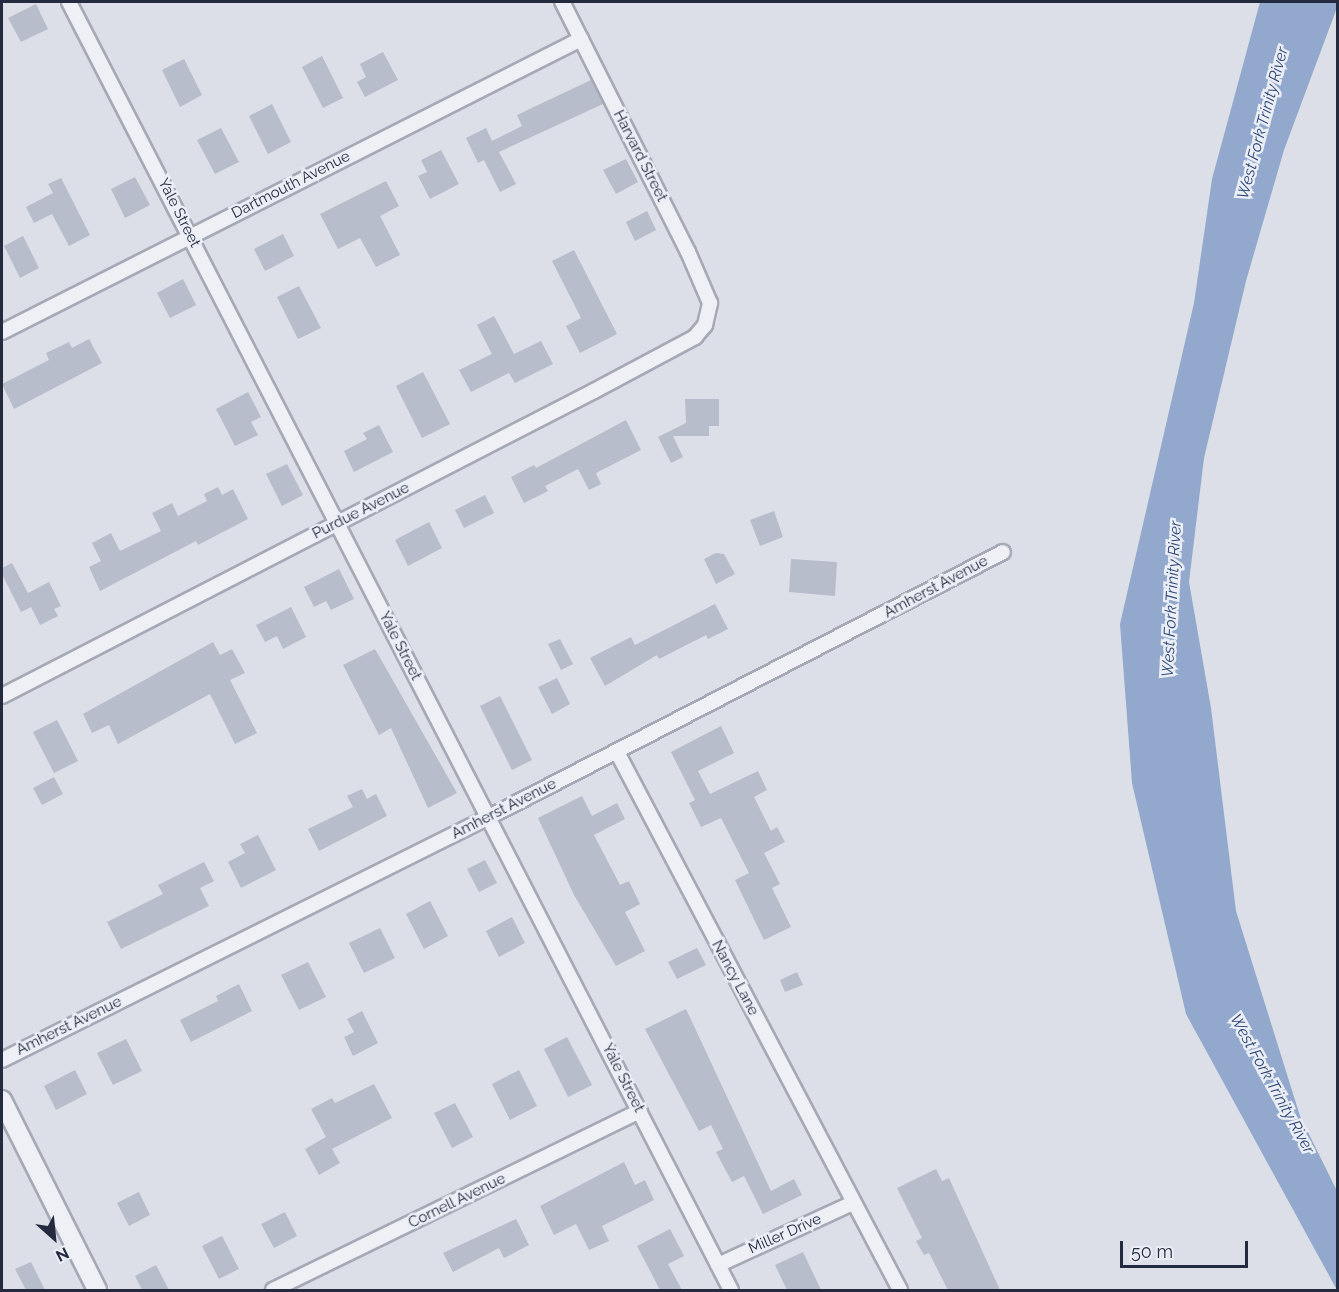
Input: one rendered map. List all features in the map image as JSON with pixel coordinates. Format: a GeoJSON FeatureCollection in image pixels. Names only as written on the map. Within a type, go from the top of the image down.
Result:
{"type":"FeatureCollection","features":[{"type":"Feature","properties":{"kind":"street","name":"Yale Street"},"geometry":{"type":"LineString","coordinates":[[69,2],[191,235],[336,524],[731,1290]]}},
{"type":"Feature","properties":{"kind":"street","name":"Harvard Street"},"geometry":{"type":"LineString","coordinates":[[562,2],[688,252],[710,303],[708,314]]}},
{"type":"Feature","properties":{"kind":"street","name":"Dartmouth Avenue"},"geometry":{"type":"LineString","coordinates":[[2,332],[580,39]]}},
{"type":"Feature","properties":{"kind":"street","name":"Purdue Avenue"},"geometry":{"type":"LineString","coordinates":[[2,696],[695,337],[708,314]]}},
{"type":"Feature","properties":{"kind":"street","name":"Amherst Avenue"},"geometry":{"type":"LineString","coordinates":[[2,1060],[489,817],[1003,552]]}},
{"type":"Feature","properties":{"kind":"street","name":"Nancy Lane"},"geometry":{"type":"LineString","coordinates":[[617,752],[900,1290]]}},
{"type":"Feature","properties":{"kind":"street"},"geometry":{"type":"LineString","coordinates":[[2,1101],[97,1290]]}},
{"type":"Feature","properties":{"kind":"street","name":"Cornell Avenue"},"geometry":{"type":"LineString","coordinates":[[273,1290],[640,1111]]}},
{"type":"Feature","properties":{"kind":"street","name":"Miller Drive"},"geometry":{"type":"LineString","coordinates":[[718,1265],[853,1203]]}},
{"type":"Feature","properties":{"kind":"water","name":"West Fork Trinity River"},"geometry":{"type":"Polygon","coordinates":[[[1260,2],[1337,2],[1338,5],[1284,150],[1246,281],[1204,458],[1189,582],[1211,708],[1236,911],[1300,1116],[1337,1191],[1337,1290],[1186,1014],[1132,783],[1120,624],[1194,303],[1212,179],[1260,2]]]}},
{"type":"Feature","properties":{"kind":"building"},"geometry":{"type":"Polygon","coordinates":[[[36,4],[48,29],[21,42],[8,18],[36,4]]]}},
{"type":"Feature","properties":{"kind":"building"},"geometry":{"type":"Polygon","coordinates":[[[383,52],[398,80],[365,97],[357,82],[366,77],[360,64],[383,52]]]}},
{"type":"Feature","properties":{"kind":"building"},"geometry":{"type":"Polygon","coordinates":[[[322,56],[343,98],[323,108],[302,67],[322,56]]]}},
{"type":"Feature","properties":{"kind":"building"},"geometry":{"type":"Polygon","coordinates":[[[184,59],[202,95],[180,107],[162,70],[184,59]]]}},
{"type":"Feature","properties":{"kind":"building"},"geometry":{"type":"Polygon","coordinates":[[[591,80],[603,104],[499,152],[516,184],[500,192],[484,160],[478,163],[466,138],[486,128],[492,141],[522,126],[517,115],[591,80]]]}},
{"type":"Feature","properties":{"kind":"building"},"geometry":{"type":"Polygon","coordinates":[[[272,104],[291,142],[268,154],[249,116],[272,104]]]}},
{"type":"Feature","properties":{"kind":"building"},"geometry":{"type":"Polygon","coordinates":[[[221,128],[239,162],[215,174],[197,140],[221,128]]]}},
{"type":"Feature","properties":{"kind":"building"},"geometry":{"type":"Polygon","coordinates":[[[441,150],[459,184],[430,199],[418,176],[427,172],[421,160],[441,150]]]}},
{"type":"Feature","properties":{"kind":"building"},"geometry":{"type":"Polygon","coordinates":[[[626,159],[638,182],[616,194],[603,170],[626,159]]]}},
{"type":"Feature","properties":{"kind":"building"},"geometry":{"type":"Polygon","coordinates":[[[135,177],[150,205],[125,218],[111,189],[135,177]]]}},
{"type":"Feature","properties":{"kind":"building"},"geometry":{"type":"Polygon","coordinates":[[[61,178],[90,235],[69,246],[52,214],[34,223],[26,207],[53,193],[48,184],[61,178]]]}},
{"type":"Feature","properties":{"kind":"building"},"geometry":{"type":"Polygon","coordinates":[[[386,181],[399,206],[380,216],[400,255],[376,267],[360,238],[338,249],[320,214],[386,181]]]}},
{"type":"Feature","properties":{"kind":"building"},"geometry":{"type":"Polygon","coordinates":[[[647,211],[656,230],[635,241],[626,222],[647,211]]]}},
{"type":"Feature","properties":{"kind":"building"},"geometry":{"type":"Polygon","coordinates":[[[283,234],[294,256],[265,271],[254,249],[283,234]]]}},
{"type":"Feature","properties":{"kind":"building"},"geometry":{"type":"Polygon","coordinates":[[[23,236],[39,268],[20,278],[4,246],[23,236]]]}},
{"type":"Feature","properties":{"kind":"building"},"geometry":{"type":"Polygon","coordinates":[[[574,250],[617,334],[580,353],[566,326],[581,318],[552,261],[574,250]]]}},
{"type":"Feature","properties":{"kind":"building"},"geometry":{"type":"Polygon","coordinates":[[[183,279],[196,305],[170,318],[157,293],[183,279]]]}},
{"type":"Feature","properties":{"kind":"building"},"geometry":{"type":"Polygon","coordinates":[[[299,286],[321,328],[298,339],[277,297],[299,286]]]}},
{"type":"Feature","properties":{"kind":"building"},"geometry":{"type":"Polygon","coordinates":[[[494,316],[514,354],[541,341],[553,364],[515,383],[509,373],[471,392],[459,370],[492,354],[477,325],[494,316]]]}},
{"type":"Feature","properties":{"kind":"building"},"geometry":{"type":"Polygon","coordinates":[[[89,339],[102,363],[14,409],[2,384],[49,360],[46,353],[69,342],[72,348],[89,339]]]}},
{"type":"Feature","properties":{"kind":"building"},"geometry":{"type":"Polygon","coordinates":[[[423,372],[450,424],[422,438],[396,386],[423,372]]]}},
{"type":"Feature","properties":{"kind":"building"},"geometry":{"type":"Polygon","coordinates":[[[248,392],[261,417],[251,422],[258,435],[235,446],[216,409],[248,392]]]}},
{"type":"Feature","properties":{"kind":"building"},"geometry":{"type":"Polygon","coordinates":[[[685,399],[719,399],[719,426],[709,426],[709,436],[673,436],[683,457],[671,463],[658,437],[686,423],[685,399]]]}},
{"type":"Feature","properties":{"kind":"building"},"geometry":{"type":"Polygon","coordinates":[[[626,420],[641,450],[596,473],[601,484],[589,490],[578,469],[545,486],[548,491],[524,503],[511,477],[534,465],[536,468],[626,420]]]}},
{"type":"Feature","properties":{"kind":"building"},"geometry":{"type":"Polygon","coordinates":[[[379,425],[393,452],[354,472],[344,451],[367,439],[363,433],[379,425]]]}},
{"type":"Feature","properties":{"kind":"building"},"geometry":{"type":"Polygon","coordinates":[[[287,464],[303,495],[282,506],[266,474],[287,464]]]}},
{"type":"Feature","properties":{"kind":"building"},"geometry":{"type":"Polygon","coordinates":[[[218,487],[222,495],[233,489],[248,519],[198,545],[196,541],[100,591],[89,567],[101,561],[92,543],[111,533],[120,551],[161,531],[152,513],[172,503],[178,516],[207,501],[204,494],[218,487]]]}},
{"type":"Feature","properties":{"kind":"building"},"geometry":{"type":"Polygon","coordinates":[[[485,495],[494,513],[464,528],[455,510],[485,495]]]}},
{"type":"Feature","properties":{"kind":"building"},"geometry":{"type":"Polygon","coordinates":[[[774,511],[783,537],[760,546],[750,520],[774,511]]]}},
{"type":"Feature","properties":{"kind":"building"},"geometry":{"type":"Polygon","coordinates":[[[429,522],[442,548],[408,566],[395,540],[429,522]]]}},
{"type":"Feature","properties":{"kind":"building"},"geometry":{"type":"Polygon","coordinates":[[[716,553],[724,554],[735,574],[716,584],[704,559],[716,553]]]}},
{"type":"Feature","properties":{"kind":"building"},"geometry":{"type":"Polygon","coordinates":[[[791,559],[837,562],[835,596],[789,592],[791,559]]]}},
{"type":"Feature","properties":{"kind":"building"},"geometry":{"type":"Polygon","coordinates":[[[12,563],[28,593],[49,582],[61,606],[54,609],[58,616],[40,625],[31,607],[21,612],[2,574],[2,568],[12,563]]]}},
{"type":"Feature","properties":{"kind":"building"},"geometry":{"type":"Polygon","coordinates":[[[339,569],[354,599],[331,610],[326,601],[314,607],[304,587],[339,569]]]}},
{"type":"Feature","properties":{"kind":"building"},"geometry":{"type":"Polygon","coordinates":[[[715,604],[728,629],[708,639],[706,635],[659,659],[657,655],[605,686],[590,658],[631,637],[635,645],[715,604]]]}},
{"type":"Feature","properties":{"kind":"building"},"geometry":{"type":"Polygon","coordinates":[[[291,607],[306,637],[283,649],[277,636],[265,642],[256,625],[291,607]]]}},
{"type":"Feature","properties":{"kind":"building"},"geometry":{"type":"Polygon","coordinates":[[[560,639],[573,664],[561,670],[548,644],[560,639]]]}},
{"type":"Feature","properties":{"kind":"building"},"geometry":{"type":"Polygon","coordinates":[[[213,642],[220,655],[232,649],[245,673],[230,680],[257,733],[235,744],[210,694],[118,744],[109,725],[92,733],[83,714],[213,642]]]}},
{"type":"Feature","properties":{"kind":"building"},"geometry":{"type":"Polygon","coordinates":[[[375,649],[457,793],[428,808],[391,728],[379,735],[343,665],[375,649]]]}},
{"type":"Feature","properties":{"kind":"building"},"geometry":{"type":"Polygon","coordinates":[[[557,678],[570,704],[552,714],[538,687],[557,678]]]}},
{"type":"Feature","properties":{"kind":"building"},"geometry":{"type":"Polygon","coordinates":[[[500,696],[532,760],[512,770],[480,706],[500,696]]]}},
{"type":"Feature","properties":{"kind":"building"},"geometry":{"type":"Polygon","coordinates":[[[57,720],[78,761],[54,773],[33,732],[57,720]]]}},
{"type":"Feature","properties":{"kind":"building"},"geometry":{"type":"Polygon","coordinates":[[[721,726],[734,753],[698,771],[710,794],[758,771],[767,790],[754,797],[771,831],[777,827],[785,842],[764,853],[780,884],[772,888],[791,927],[764,940],[735,880],[749,873],[721,818],[701,827],[689,803],[695,800],[671,752],[721,726]]]}},
{"type":"Feature","properties":{"kind":"building"},"geometry":{"type":"Polygon","coordinates":[[[54,777],[63,794],[42,805],[33,788],[54,777]]]}},
{"type":"Feature","properties":{"kind":"building"},"geometry":{"type":"Polygon","coordinates":[[[362,789],[367,799],[376,794],[387,816],[319,851],[308,829],[353,807],[347,796],[362,789]]]}},
{"type":"Feature","properties":{"kind":"building"},"geometry":{"type":"Polygon","coordinates":[[[582,796],[592,816],[617,803],[625,819],[594,835],[620,885],[629,881],[640,904],[625,912],[645,951],[616,966],[574,895],[538,818],[582,796]]]}},
{"type":"Feature","properties":{"kind":"building"},"geometry":{"type":"Polygon","coordinates":[[[258,835],[276,870],[241,888],[228,862],[245,853],[240,844],[258,835]]]}},
{"type":"Feature","properties":{"kind":"building"},"geometry":{"type":"Polygon","coordinates":[[[485,860],[497,883],[479,892],[467,869],[485,860]]]}},
{"type":"Feature","properties":{"kind":"building"},"geometry":{"type":"Polygon","coordinates":[[[204,862],[214,881],[200,888],[209,906],[121,949],[107,922],[163,894],[158,885],[204,862]]]}},
{"type":"Feature","properties":{"kind":"building"},"geometry":{"type":"Polygon","coordinates":[[[430,901],[448,936],[424,949],[406,914],[430,901]]]}},
{"type":"Feature","properties":{"kind":"building"},"geometry":{"type":"Polygon","coordinates":[[[512,917],[525,943],[499,957],[486,931],[512,917]]]}},
{"type":"Feature","properties":{"kind":"building"},"geometry":{"type":"Polygon","coordinates":[[[380,928],[395,958],[364,973],[349,943],[380,928]]]}},
{"type":"Feature","properties":{"kind":"building"},"geometry":{"type":"Polygon","coordinates":[[[697,948],[706,965],[677,979],[668,962],[697,948]]]}},
{"type":"Feature","properties":{"kind":"building"},"geometry":{"type":"Polygon","coordinates":[[[308,962],[326,997],[299,1010],[281,975],[308,962]]]}},
{"type":"Feature","properties":{"kind":"building"},"geometry":{"type":"Polygon","coordinates":[[[797,972],[803,985],[785,992],[780,980],[797,972]]]}},
{"type":"Feature","properties":{"kind":"building"},"geometry":{"type":"Polygon","coordinates":[[[239,984],[252,1011],[191,1042],[180,1020],[218,1001],[216,996],[239,984]]]}},
{"type":"Feature","properties":{"kind":"building"},"geometry":{"type":"Polygon","coordinates":[[[686,1009],[771,1191],[794,1179],[802,1195],[763,1214],[744,1176],[732,1182],[716,1152],[723,1149],[711,1125],[699,1131],[645,1029],[686,1009]]]}},
{"type":"Feature","properties":{"kind":"building"},"geometry":{"type":"Polygon","coordinates":[[[362,1011],[378,1043],[353,1056],[344,1037],[354,1032],[347,1019],[362,1011]]]}},
{"type":"Feature","properties":{"kind":"building"},"geometry":{"type":"Polygon","coordinates":[[[567,1037],[592,1085],[568,1097],[544,1049],[567,1037]]]}},
{"type":"Feature","properties":{"kind":"building"},"geometry":{"type":"Polygon","coordinates":[[[126,1039],[142,1071],[113,1085],[97,1053],[126,1039]]]}},
{"type":"Feature","properties":{"kind":"building"},"geometry":{"type":"Polygon","coordinates":[[[75,1070],[87,1094],[56,1110],[44,1086],[75,1070]]]}},
{"type":"Feature","properties":{"kind":"building"},"geometry":{"type":"Polygon","coordinates":[[[519,1070],[537,1106],[510,1120],[492,1084],[519,1070]]]}},
{"type":"Feature","properties":{"kind":"building"},"geometry":{"type":"Polygon","coordinates":[[[374,1084],[392,1118],[332,1149],[340,1163],[319,1175],[305,1149],[326,1137],[311,1109],[332,1098],[335,1103],[374,1084]]]}},
{"type":"Feature","properties":{"kind":"building"},"geometry":{"type":"Polygon","coordinates":[[[455,1103],[473,1137],[452,1148],[434,1113],[455,1103]]]}},
{"type":"Feature","properties":{"kind":"building"},"geometry":{"type":"Polygon","coordinates":[[[624,1162],[635,1185],[645,1180],[654,1200],[602,1226],[609,1241],[589,1250],[576,1224],[554,1235],[540,1206],[624,1162]]]}},
{"type":"Feature","properties":{"kind":"building"},"geometry":{"type":"Polygon","coordinates":[[[936,1169],[942,1181],[949,1178],[1000,1290],[948,1290],[929,1253],[924,1255],[916,1241],[922,1238],[897,1188],[936,1169]]]}},
{"type":"Feature","properties":{"kind":"building"},"geometry":{"type":"Polygon","coordinates":[[[139,1192],[150,1215],[129,1226],[117,1203],[139,1192]]]}},
{"type":"Feature","properties":{"kind":"building"},"geometry":{"type":"Polygon","coordinates":[[[285,1212],[297,1236],[274,1248],[261,1224],[285,1212]]]}},
{"type":"Feature","properties":{"kind":"building"},"geometry":{"type":"Polygon","coordinates":[[[516,1219],[529,1245],[504,1258],[499,1248],[453,1272],[443,1253],[516,1219]]]}},
{"type":"Feature","properties":{"kind":"building"},"geometry":{"type":"Polygon","coordinates":[[[670,1229],[684,1256],[668,1264],[682,1290],[660,1290],[637,1246],[670,1229]]]}},
{"type":"Feature","properties":{"kind":"building"},"geometry":{"type":"Polygon","coordinates":[[[222,1236],[239,1269],[219,1279],[202,1246],[222,1236]]]}},
{"type":"Feature","properties":{"kind":"building"},"geometry":{"type":"Polygon","coordinates":[[[803,1252],[821,1290],[787,1290],[775,1265],[803,1252]]]}},
{"type":"Feature","properties":{"kind":"building"},"geometry":{"type":"Polygon","coordinates":[[[31,1262],[45,1290],[26,1290],[15,1269],[31,1262]]]}},
{"type":"Feature","properties":{"kind":"building"},"geometry":{"type":"Polygon","coordinates":[[[156,1265],[169,1290],[142,1290],[135,1276],[156,1265]]]}}]}
